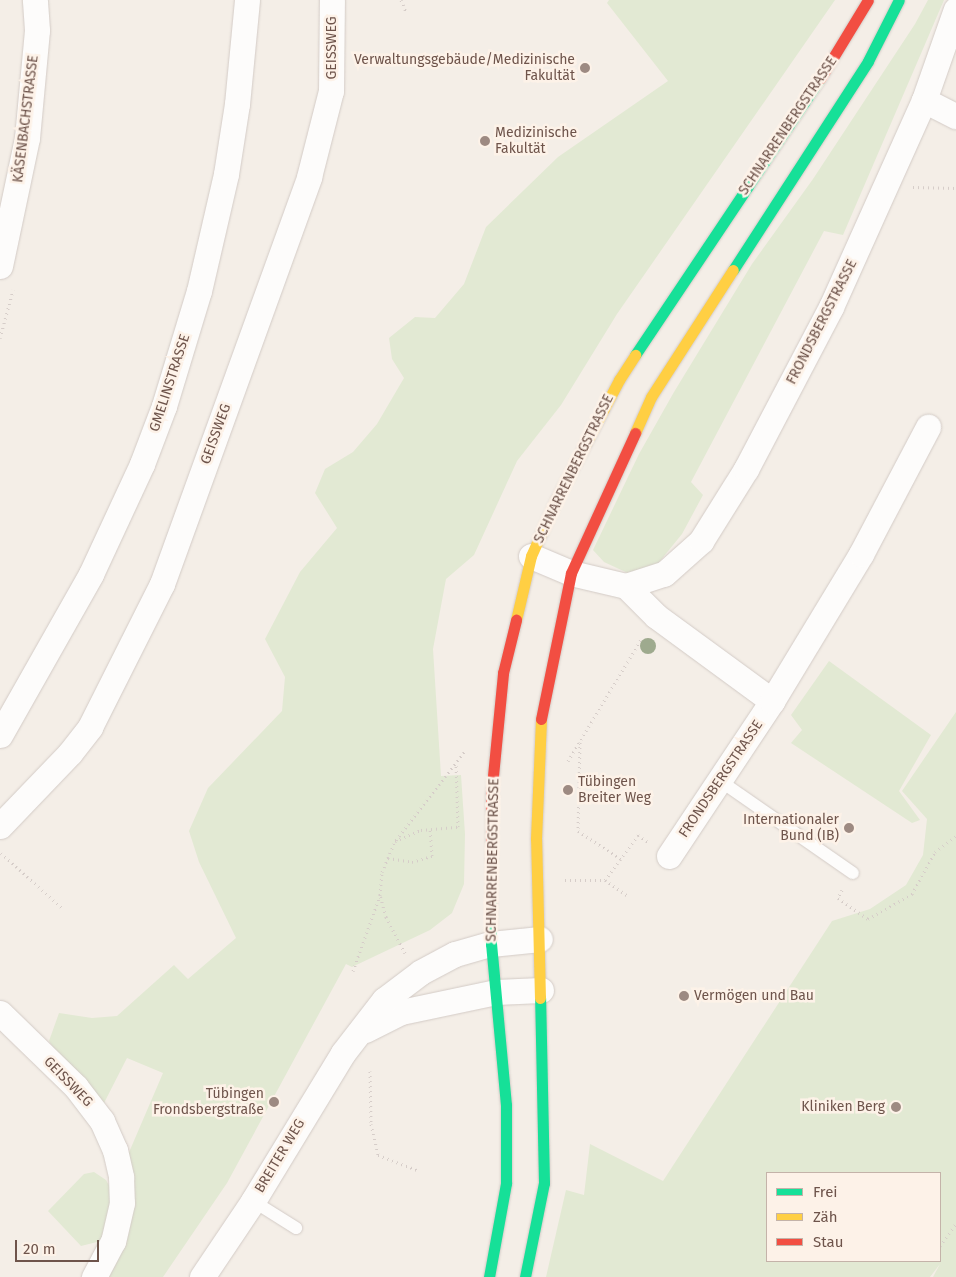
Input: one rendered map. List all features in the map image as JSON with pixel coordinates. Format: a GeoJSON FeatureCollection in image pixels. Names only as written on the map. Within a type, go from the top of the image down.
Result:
{"type":"FeatureCollection","features":[{"type":"Feature","properties":{"kind":"street","name":"KÄSENBACHSTRASSE"},"geometry":{"type":"LineString","coordinates":[[0,266],[26,138],[37,30],[35,0]]}},
{"type":"Feature","properties":{"kind":"street","name":"GMELINSTRASSE"},"geometry":{"type":"LineString","coordinates":[[0,735],[99,558],[142,464],[164,406],[199,291],[226,174],[237,104],[247,0]]}},
{"type":"Feature","properties":{"kind":"street","name":"GEISSWEG"},"geometry":{"type":"LineString","coordinates":[[0,826],[70,753],[90,727],[162,584],[316,151],[332,92],[332,0]]}},
{"type":"Feature","properties":{"kind":"street","name":"SCHNARRENBERGSTRASSE"},"geometry":{"type":"LineString","coordinates":[[489,1277],[506,1183],[506,1105],[491,944],[491,796],[503,673],[531,556],[556,500],[619,380],[848,37],[868,0]]}},
{"type":"Feature","properties":{"kind":"street"},"geometry":{"type":"LineString","coordinates":[[525,1277],[544,1184],[540,939],[536,839],[542,707],[571,573],[651,397],[868,61],[899,0]]}},
{"type":"Feature","properties":{"kind":"street","name":"FRONDSBERGSTRASSE"},"geometry":{"type":"LineString","coordinates":[[626,586],[664,574],[701,542],[746,469],[796,375],[888,187],[924,100],[956,9]]}},
{"type":"Feature","properties":{"kind":"street"},"geometry":{"type":"LineString","coordinates":[[924,100],[956,116]]}},
{"type":"Feature","properties":{"kind":"street","name":"FRONDSBERGSTRASSE"},"geometry":{"type":"LineString","coordinates":[[669,856],[772,701],[878,526],[928,427]]}},
{"type":"Feature","properties":{"kind":"street"},"geometry":{"type":"LineString","coordinates":[[531,556],[571,573],[626,586],[656,616],[772,701]]}},
{"type":"Feature","properties":{"kind":"street","name":"BREITER WEG"},"geometry":{"type":"LineString","coordinates":[[202,1277],[253,1201],[357,1034],[384,1000],[421,972],[455,954],[491,944],[540,939]]}},
{"type":"Feature","properties":{"kind":"street"},"geometry":{"type":"LineString","coordinates":[[357,1034],[401,1012],[496,992],[540,990]]}},
{"type":"Feature","properties":{"kind":"street","name":"GEISSWEG"},"geometry":{"type":"LineString","coordinates":[[0,1013],[82,1094],[102,1121],[114,1150],[121,1177],[122,1203],[113,1240],[94,1277]]}},
{"type":"Feature","properties":{"kind":"lane"},"geometry":{"type":"LineString","coordinates":[[719,780],[853,873]]}},
{"type":"Feature","properties":{"kind":"lane"},"geometry":{"type":"LineString","coordinates":[[253,1201],[296,1228]]}},
{"type":"Feature","properties":{"kind":"path"},"geometry":{"type":"LineString","coordinates":[[401,0],[406,12]]}},
{"type":"Feature","properties":{"kind":"path"},"geometry":{"type":"LineString","coordinates":[[888,187],[956,188]]}},
{"type":"Feature","properties":{"kind":"path"},"geometry":{"type":"LineString","coordinates":[[605,880],[620,859],[578,831],[580,741],[656,616]]}},
{"type":"Feature","properties":{"kind":"path"},"geometry":{"type":"LineString","coordinates":[[353,971],[380,895],[382,872],[395,841],[465,752]]}},
{"type":"Feature","properties":{"kind":"path"},"geometry":{"type":"LineString","coordinates":[[395,841],[430,829],[458,827],[456,765]]}},
{"type":"Feature","properties":{"kind":"path"},"geometry":{"type":"LineString","coordinates":[[388,858],[412,862],[432,856],[430,829]]}},
{"type":"Feature","properties":{"kind":"path"},"geometry":{"type":"LineString","coordinates":[[853,873],[838,898],[868,919],[912,894],[935,852],[956,836]]}},
{"type":"Feature","properties":{"kind":"path"},"geometry":{"type":"LineString","coordinates":[[0,852],[62,908]]}},
{"type":"Feature","properties":{"kind":"path"},"geometry":{"type":"LineString","coordinates":[[557,879],[605,880],[628,896]]}},
{"type":"Feature","properties":{"kind":"path"},"geometry":{"type":"LineString","coordinates":[[380,895],[400,947],[421,972]]}},
{"type":"Feature","properties":{"kind":"path"},"geometry":{"type":"LineString","coordinates":[[370,1071],[372,1124],[378,1155],[416,1170]]}},
{"type":"Feature","properties":{"kind":"path"},"geometry":{"type":"LineString","coordinates":[[941,1245],[956,1223]]}},
{"type":"Feature","properties":{"kind":"green space"},"geometry":{"type":"Polygon","coordinates":[[[609,0],[835,0],[617,314],[561,405],[517,461],[474,555],[446,579],[433,649],[441,776],[461,775],[465,834],[464,884],[452,913],[430,930],[352,967],[346,964],[227,1183],[163,1277],[101,1277],[127,1157],[163,1073],[127,1058],[103,1105],[61,1061],[49,1041],[59,1013],[92,1018],[117,1016],[174,965],[188,979],[236,938],[199,862],[189,831],[208,788],[282,711],[285,677],[265,639],[300,572],[337,528],[315,493],[325,469],[353,452],[377,424],[404,378],[392,359],[389,338],[415,317],[435,318],[464,284],[486,227],[558,157],[668,81],[607,3],[609,0]]]}},
{"type":"Feature","properties":{"kind":"green space"},"geometry":{"type":"Polygon","coordinates":[[[928,0],[944,0],[843,235],[824,231],[691,482],[703,495],[682,534],[656,566],[632,575],[604,562],[593,550],[639,454],[674,392],[752,264],[813,179],[915,24],[928,0]]]}},
{"type":"Feature","properties":{"kind":"green space"},"geometry":{"type":"Polygon","coordinates":[[[829,661],[931,735],[899,791],[920,820],[912,823],[791,743],[802,730],[791,715],[829,661]]]}},
{"type":"Feature","properties":{"kind":"green space"},"geometry":{"type":"Polygon","coordinates":[[[956,712],[956,1277],[933,1277],[940,1264],[930,1277],[546,1277],[566,1190],[584,1195],[590,1144],[663,1181],[832,921],[870,909],[906,885],[923,855],[927,819],[902,791],[956,712]]]}},
{"type":"Feature","properties":{"kind":"green space"},"geometry":{"type":"Polygon","coordinates":[[[94,1172],[106,1180],[113,1193],[101,1241],[81,1246],[48,1211],[84,1174],[94,1172]]]}},
{"type":"Feature","properties":{"kind":"traffic: fast"},"geometry":{"type":"LineString","coordinates":[[733,270],[868,61],[899,0]]}},
{"type":"Feature","properties":{"kind":"traffic: fast"},"geometry":{"type":"LineString","coordinates":[[635,355],[820,79]]}},
{"type":"Feature","properties":{"kind":"traffic: fast"},"geometry":{"type":"LineString","coordinates":[[489,1277],[506,1183],[506,1105],[491,944],[491,866]]}},
{"type":"Feature","properties":{"kind":"traffic: fast"},"geometry":{"type":"LineString","coordinates":[[525,1277],[544,1183],[540,998]]}},
{"type":"Feature","properties":{"kind":"traffic: slow"},"geometry":{"type":"LineString","coordinates":[[635,433],[651,397],[733,270]]}},
{"type":"Feature","properties":{"kind":"traffic: slow"},"geometry":{"type":"LineString","coordinates":[[516,620],[531,556],[556,500],[619,380],[635,355]]}},
{"type":"Feature","properties":{"kind":"traffic: slow"},"geometry":{"type":"LineString","coordinates":[[540,998],[536,839],[541,719]]}},
{"type":"Feature","properties":{"kind":"traffic: jam"},"geometry":{"type":"LineString","coordinates":[[820,79],[868,0]]}},
{"type":"Feature","properties":{"kind":"traffic: jam"},"geometry":{"type":"LineString","coordinates":[[541,719],[571,573],[635,433]]}},
{"type":"Feature","properties":{"kind":"traffic: jam"},"geometry":{"type":"LineString","coordinates":[[491,866],[491,796],[503,673],[516,620]]}},
{"type":"Feature","properties":{"kind":"place","name":"Verwaltungsgebäude/Medizinische Fakultät"},"geometry":{"type":"Point","coordinates":[585,68]}},
{"type":"Feature","properties":{"kind":"place","name":"Medizinische Fakultät"},"geometry":{"type":"Point","coordinates":[485,141]}},
{"type":"Feature","properties":{"kind":"place","name":"Tübingen Breiter Weg"},"geometry":{"type":"Point","coordinates":[568,790]}},
{"type":"Feature","properties":{"kind":"place","name":"Internationaler Bund (IB)"},"geometry":{"type":"Point","coordinates":[849,828]}},
{"type":"Feature","properties":{"kind":"place","name":"Vermögen und Bau"},"geometry":{"type":"Point","coordinates":[684,996]}},
{"type":"Feature","properties":{"kind":"place","name":"Tübingen Frondsbergstraße"},"geometry":{"type":"Point","coordinates":[274,1102]}},
{"type":"Feature","properties":{"kind":"place","name":"Kliniken Berg"},"geometry":{"type":"Point","coordinates":[896,1107]}}]}
